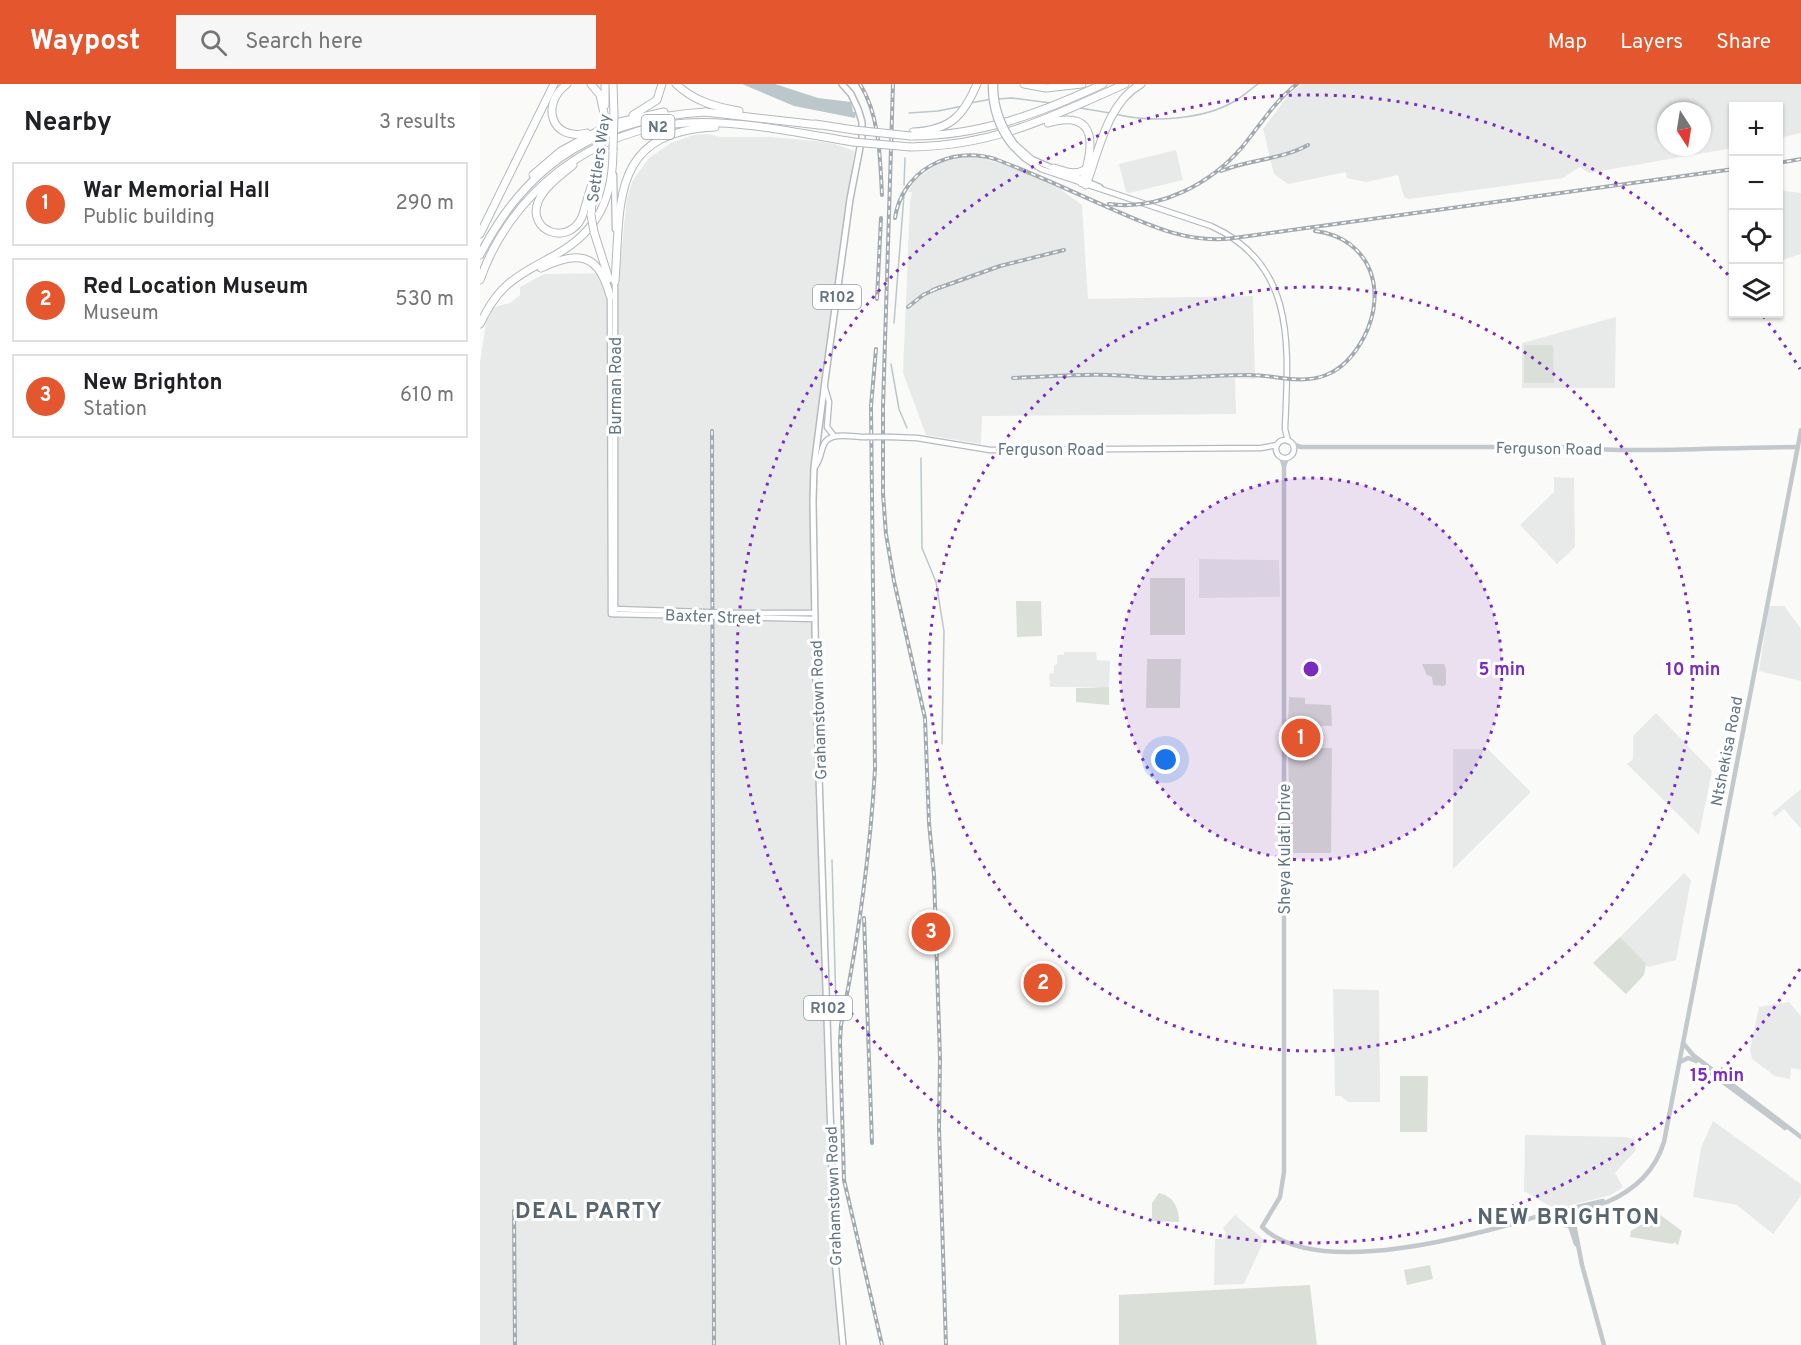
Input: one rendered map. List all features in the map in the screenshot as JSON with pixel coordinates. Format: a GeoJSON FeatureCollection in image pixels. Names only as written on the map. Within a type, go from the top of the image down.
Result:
{"type":"FeatureCollection","features":[{"type":"Feature","properties":{"kind":"highway"},"geometry":{"type":"LineString","coordinates":[[480,234],[554,84]]}},
{"type":"Feature","properties":{"kind":"highway"},"geometry":{"type":"LineString","coordinates":[[567,84],[559,91],[553,105],[552,114],[555,124],[561,130],[573,135],[596,131]]}},
{"type":"Feature","properties":{"kind":"highway"},"geometry":{"type":"LineString","coordinates":[[591,84],[600,95],[607,120]]}},
{"type":"Feature","properties":{"kind":"highway","name":"Settlers Way"},"geometry":{"type":"LineString","coordinates":[[594,232],[591,215],[597,167],[607,120],[605,84]]}},
{"type":"Feature","properties":{"kind":"highway","name":"Settlers Way"},"geometry":{"type":"LineString","coordinates":[[501,290],[530,269],[569,247],[591,228],[600,215],[606,199],[613,153],[614,84]]}},
{"type":"Feature","properties":{"kind":"highway"},"geometry":{"type":"LineString","coordinates":[[511,204],[520,190],[542,166],[561,151],[596,131],[607,120],[653,103],[660,95],[662,84]]}},
{"type":"Feature","properties":{"kind":"highway"},"geometry":{"type":"LineString","coordinates":[[676,84],[688,94],[713,106],[819,125]]}},
{"type":"Feature","properties":{"kind":"highway"},"geometry":{"type":"LineString","coordinates":[[1024,84],[1046,88],[1082,84]]}},
{"type":"Feature","properties":{"kind":"highway","name":"N2"},"geometry":{"type":"LineString","coordinates":[[480,254],[511,204],[552,165],[595,136],[642,120],[706,112],[871,133],[939,135],[980,130],[1042,111],[1103,84]]}},
{"type":"Feature","properties":{"kind":"highway","name":"N2"},"geometry":{"type":"LineString","coordinates":[[481,276],[501,235],[519,209],[544,183],[584,153],[639,131],[684,123],[727,124],[854,142],[910,147],[941,146],[1008,133],[1058,115],[1125,84]]}},
{"type":"Feature","properties":{"kind":"highway"},"geometry":{"type":"LineString","coordinates":[[1085,182],[1119,102],[1129,91],[1141,84]]}},
{"type":"Feature","properties":{"kind":"highway"},"geometry":{"type":"LineString","coordinates":[[911,134],[938,128],[956,119],[966,107],[976,87]]}},
{"type":"Feature","properties":{"kind":"highway"},"geometry":{"type":"LineString","coordinates":[[607,120],[660,112],[706,112]]}},
{"type":"Feature","properties":{"kind":"highway"},"geometry":{"type":"LineString","coordinates":[[941,146],[981,142],[1058,120],[1072,120],[1084,126],[1091,147],[1085,182]]}},
{"type":"Feature","properties":{"kind":"highway"},"geometry":{"type":"LineString","coordinates":[[615,281],[623,188],[630,171],[644,153],[666,137],[689,129],[717,127],[768,129]]}},
{"type":"Feature","properties":{"kind":"highway"},"geometry":{"type":"LineString","coordinates":[[597,167],[578,224],[570,231],[560,234],[550,232],[542,226],[537,213],[541,196],[574,165],[608,142]]}},
{"type":"Feature","properties":{"kind":"highway"},"geometry":{"type":"LineString","coordinates":[[1054,168],[1079,173],[1088,166]]}},
{"type":"Feature","properties":{"kind":"highway","name":"Burman Road"},"geometry":{"type":"LineString","coordinates":[[594,232],[607,271],[610,296]]}},
{"type":"Feature","properties":{"kind":"highway"},"geometry":{"type":"LineString","coordinates":[[480,324],[501,290],[555,261],[577,257],[589,261],[599,268],[610,296]]}},
{"type":"Feature","properties":{"kind":"main road","name":"Grahamstown Road"},"geometry":{"type":"LineString","coordinates":[[842,84],[855,102],[862,122],[814,467],[813,501],[835,1260],[843,1345]]}},
{"type":"Feature","properties":{"kind":"main road"},"geometry":{"type":"LineString","coordinates":[[993,84],[995,117],[1004,135],[1020,155],[1035,166],[1085,182]]}},
{"type":"Feature","properties":{"kind":"main road"},"geometry":{"type":"LineString","coordinates":[[1013,145],[1032,159],[1085,182],[1215,227],[1244,247],[1264,269],[1278,294],[1285,324],[1285,429],[1294,451],[1287,458],[1281,458],[1276,452],[1285,429]]}},
{"type":"Feature","properties":{"kind":"main road","name":"Burman Road"},"geometry":{"type":"LineString","coordinates":[[613,153],[615,281],[613,612]]}},
{"type":"Feature","properties":{"kind":"main road","name":"Burman Road"},"geometry":{"type":"LineString","coordinates":[[610,296],[613,612]]}},
{"type":"Feature","properties":{"kind":"main road"},"geometry":{"type":"LineString","coordinates":[[825,387],[829,401],[827,428],[832,435],[837,436]]}},
{"type":"Feature","properties":{"kind":"main road"},"geometry":{"type":"LineString","coordinates":[[814,467],[820,459],[825,442],[837,436]]}},
{"type":"Feature","properties":{"kind":"main road","name":"Ferguson Road"},"geometry":{"type":"LineString","coordinates":[[837,436],[917,438],[990,450],[1265,448],[1278,444]]}},
{"type":"Feature","properties":{"kind":"main road"},"geometry":{"type":"LineString","coordinates":[[1278,444],[1290,443]]}},
{"type":"Feature","properties":{"kind":"main road","name":"Ferguson Road"},"geometry":{"type":"LineString","coordinates":[[1265,448],[1276,452]]}},
{"type":"Feature","properties":{"kind":"main road","name":"Baxter Street"},"geometry":{"type":"LineString","coordinates":[[613,612],[815,616]]}},
{"type":"Feature","properties":{"kind":"street","name":"Ntshekisa Road"},"geometry":{"type":"LineString","coordinates":[[1612,1200],[1641,1180],[1658,1158],[1667,1129],[1801,430]]}},
{"type":"Feature","properties":{"kind":"street","name":"Ferguson Road"},"geometry":{"type":"LineString","coordinates":[[1290,443],[1301,447],[1723,449],[1798,447]]}},
{"type":"Feature","properties":{"kind":"street"},"geometry":{"type":"LineString","coordinates":[[1294,451],[1301,447]]}},
{"type":"Feature","properties":{"kind":"street","name":"Sheya Kulati Drive"},"geometry":{"type":"LineString","coordinates":[[1281,458],[1284,466]]}},
{"type":"Feature","properties":{"kind":"street","name":"Sheya Kulati Drive"},"geometry":{"type":"LineString","coordinates":[[1287,458],[1284,466],[1284,1172],[1280,1197],[1262,1227],[1281,1240],[1303,1248],[1325,1251],[1380,1251],[1409,1247],[1533,1218]]}},
{"type":"Feature","properties":{"kind":"street"},"geometry":{"type":"LineString","coordinates":[[1683,1042],[1692,1055],[1801,1139]]}},
{"type":"Feature","properties":{"kind":"street"},"geometry":{"type":"LineString","coordinates":[[1681,1052],[1801,1139]]}},
{"type":"Feature","properties":{"kind":"street"},"geometry":{"type":"LineString","coordinates":[[1679,1063],[1684,1059],[1692,1058]]}},
{"type":"Feature","properties":{"kind":"street"},"geometry":{"type":"LineString","coordinates":[[1533,1218],[1612,1200]]}},
{"type":"Feature","properties":{"kind":"street"},"geometry":{"type":"LineString","coordinates":[[1604,1345],[1572,1225],[1582,1210],[1612,1200]]}},
{"type":"Feature","properties":{"kind":"street"},"geometry":{"type":"LineString","coordinates":[[1569,1209],[1576,1212],[1578,1216]]}},
{"type":"Feature","properties":{"kind":"street"},"geometry":{"type":"LineString","coordinates":[[1561,1219],[1563,1212]]}},
{"type":"Feature","properties":{"kind":"street"},"geometry":{"type":"LineString","coordinates":[[1533,1218],[1553,1216],[1561,1219],[1565,1225],[1572,1225]]}},
{"type":"Feature","properties":{"kind":"shaded area"},"geometry":{"type":"Polygon","coordinates":[[[742,84],[775,84],[818,98],[851,102],[853,112],[856,112],[855,118],[794,106],[742,84]]]}},
{"type":"Feature","properties":{"kind":"shaded area"},"geometry":{"type":"Polygon","coordinates":[[[1302,84],[1801,84],[1801,133],[1783,137],[1783,102],[1729,102],[1729,149],[1711,152],[1711,102],[1657,102],[1657,156],[1687,156],[1589,173],[1580,167],[1563,178],[1409,199],[1404,197],[1398,175],[1366,182],[1347,178],[1346,172],[1288,184],[1274,174],[1263,129],[1290,93],[1302,84]]]}},
{"type":"Feature","properties":{"kind":"shaded area"},"geometry":{"type":"Polygon","coordinates":[[[708,134],[721,137],[771,137],[816,141],[835,144],[854,151],[811,475],[812,623],[827,1148],[833,1285],[840,1345],[480,1345],[480,363],[486,322],[494,307],[510,303],[520,295],[520,287],[544,274],[619,273],[627,198],[633,180],[649,158],[671,143],[693,135],[708,134]]]}},
{"type":"Feature","properties":{"kind":"shaded area"},"geometry":{"type":"Polygon","coordinates":[[[1176,150],[1183,180],[1126,192],[1119,164],[1176,150]]]}},
{"type":"Feature","properties":{"kind":"shaded area"},"geometry":{"type":"Polygon","coordinates":[[[969,157],[1010,166],[1060,189],[1082,205],[1088,299],[1253,296],[1255,379],[1235,378],[1236,414],[982,416],[981,444],[926,435],[903,373],[912,192],[908,192],[915,180],[936,165],[969,157]]]}},
{"type":"Feature","properties":{"kind":"shaded area"},"geometry":{"type":"Polygon","coordinates":[[[1783,191],[1801,193],[1801,254],[1783,260],[1783,191]]]}},
{"type":"Feature","properties":{"kind":"shaded area"},"geometry":{"type":"Polygon","coordinates":[[[1616,317],[1615,388],[1522,388],[1522,343],[1616,317]]]}},
{"type":"Feature","properties":{"kind":"shaded area"},"geometry":{"type":"Polygon","coordinates":[[[1524,345],[1553,345],[1554,383],[1524,383],[1524,345]]]}},
{"type":"Feature","properties":{"kind":"shaded area"},"geometry":{"type":"Polygon","coordinates":[[[1554,477],[1574,478],[1575,547],[1557,564],[1520,525],[1554,492],[1554,477]]]}},
{"type":"Feature","properties":{"kind":"shaded area"},"geometry":{"type":"Polygon","coordinates":[[[1199,559],[1279,560],[1280,597],[1199,598],[1199,559]]]}},
{"type":"Feature","properties":{"kind":"shaded area"},"geometry":{"type":"Polygon","coordinates":[[[1150,578],[1185,578],[1185,635],[1150,635],[1150,578]]]}},
{"type":"Feature","properties":{"kind":"shaded area"},"geometry":{"type":"Polygon","coordinates":[[[1016,601],[1041,601],[1042,636],[1017,637],[1016,601]]]}},
{"type":"Feature","properties":{"kind":"shaded area"},"geometry":{"type":"Polygon","coordinates":[[[1769,606],[1784,606],[1801,629],[1801,681],[1759,671],[1769,606]]]}},
{"type":"Feature","properties":{"kind":"shaded area"},"geometry":{"type":"Polygon","coordinates":[[[1064,652],[1096,652],[1097,660],[1110,661],[1109,687],[1050,687],[1049,674],[1054,673],[1057,655],[1064,655],[1064,652]]]}},
{"type":"Feature","properties":{"kind":"shaded area"},"geometry":{"type":"Polygon","coordinates":[[[1147,659],[1181,659],[1180,708],[1146,708],[1147,659]]]}},
{"type":"Feature","properties":{"kind":"shaded area"},"geometry":{"type":"Polygon","coordinates":[[[1422,664],[1444,664],[1446,684],[1444,686],[1433,685],[1432,677],[1427,675],[1422,664]]]}},
{"type":"Feature","properties":{"kind":"shaded area"},"geometry":{"type":"Polygon","coordinates":[[[1109,687],[1109,705],[1076,702],[1076,688],[1109,687]]]}},
{"type":"Feature","properties":{"kind":"shaded area"},"geometry":{"type":"Polygon","coordinates":[[[1289,697],[1305,698],[1305,704],[1331,705],[1332,726],[1288,725],[1289,697]]]}},
{"type":"Feature","properties":{"kind":"shaded area"},"geometry":{"type":"Polygon","coordinates":[[[1656,713],[1712,771],[1699,835],[1627,764],[1633,759],[1633,736],[1656,713]]]}},
{"type":"Feature","properties":{"kind":"shaded area"},"geometry":{"type":"Polygon","coordinates":[[[1288,748],[1332,748],[1331,853],[1290,853],[1288,748]]]}},
{"type":"Feature","properties":{"kind":"shaded area"},"geometry":{"type":"Polygon","coordinates":[[[1453,749],[1488,749],[1531,792],[1453,869],[1453,749]]]}},
{"type":"Feature","properties":{"kind":"shaded area"},"geometry":{"type":"Polygon","coordinates":[[[1801,789],[1801,829],[1784,809],[1775,817],[1772,813],[1801,789]]]}},
{"type":"Feature","properties":{"kind":"shaded area"},"geometry":{"type":"Polygon","coordinates":[[[1684,873],[1691,880],[1676,960],[1648,967],[1620,937],[1684,873]]]}},
{"type":"Feature","properties":{"kind":"shaded area"},"geometry":{"type":"Polygon","coordinates":[[[1620,937],[1646,964],[1644,975],[1626,994],[1593,963],[1620,937]]]}},
{"type":"Feature","properties":{"kind":"shaded area"},"geometry":{"type":"Polygon","coordinates":[[[1333,989],[1379,990],[1380,1102],[1348,1102],[1341,1096],[1335,1096],[1333,989]]]}},
{"type":"Feature","properties":{"kind":"shaded area"},"geometry":{"type":"Polygon","coordinates":[[[1789,1002],[1801,1016],[1801,1070],[1791,1068],[1790,1079],[1775,1076],[1752,1059],[1750,1050],[1759,1007],[1789,1002]]]}},
{"type":"Feature","properties":{"kind":"shaded area"},"geometry":{"type":"Polygon","coordinates":[[[1400,1076],[1428,1076],[1427,1132],[1400,1132],[1400,1076]]]}},
{"type":"Feature","properties":{"kind":"shaded area"},"geometry":{"type":"Polygon","coordinates":[[[1713,1121],[1801,1184],[1801,1196],[1773,1234],[1737,1205],[1693,1197],[1701,1148],[1713,1121]]]}},
{"type":"Feature","properties":{"kind":"shaded area"},"geometry":{"type":"Polygon","coordinates":[[[1525,1135],[1626,1137],[1634,1139],[1636,1150],[1615,1173],[1623,1187],[1611,1195],[1555,1209],[1524,1191],[1525,1135]]]}},
{"type":"Feature","properties":{"kind":"shaded area"},"geometry":{"type":"Polygon","coordinates":[[[1159,1193],[1168,1197],[1175,1204],[1179,1222],[1152,1221],[1152,1203],[1159,1193]]]}},
{"type":"Feature","properties":{"kind":"shaded area"},"geometry":{"type":"Polygon","coordinates":[[[1659,1214],[1682,1231],[1678,1245],[1674,1242],[1673,1244],[1630,1237],[1631,1231],[1659,1214]]]}},
{"type":"Feature","properties":{"kind":"shaded area"},"geometry":{"type":"Polygon","coordinates":[[[1235,1215],[1264,1240],[1244,1284],[1214,1285],[1215,1239],[1224,1239],[1226,1232],[1223,1228],[1235,1215]]]}},
{"type":"Feature","properties":{"kind":"shaded area"},"geometry":{"type":"Polygon","coordinates":[[[1430,1265],[1433,1279],[1407,1285],[1404,1270],[1430,1265]]]}},
{"type":"Feature","properties":{"kind":"shaded area"},"geometry":{"type":"Polygon","coordinates":[[[1310,1285],[1317,1345],[1119,1345],[1119,1295],[1310,1285]]]}},
{"type":"Feature","properties":{"kind":"waterway"},"geometry":{"type":"LineString","coordinates":[[1115,114],[1160,119],[1192,116],[1235,101],[1258,84]]}},
{"type":"Feature","properties":{"kind":"waterway"},"geometry":{"type":"LineString","coordinates":[[997,99],[1012,98],[1051,103]]}},
{"type":"Feature","properties":{"kind":"waterway"},"geometry":{"type":"LineString","coordinates":[[970,103],[992,99]]}},
{"type":"Feature","properties":{"kind":"waterway"},"geometry":{"type":"LineString","coordinates":[[909,113],[963,106]]}},
{"type":"Feature","properties":{"kind":"waterway"},"geometry":{"type":"LineString","coordinates":[[1080,108],[1110,113]]}},
{"type":"Feature","properties":{"kind":"waterway"},"geometry":{"type":"LineString","coordinates":[[904,185],[905,158]]}},
{"type":"Feature","properties":{"kind":"waterway"},"geometry":{"type":"LineString","coordinates":[[894,323],[904,195]]}},
{"type":"Feature","properties":{"kind":"waterway"},"geometry":{"type":"LineString","coordinates":[[891,364],[899,409],[907,428]]}},
{"type":"Feature","properties":{"kind":"waterway"},"geometry":{"type":"LineString","coordinates":[[921,458],[922,548],[936,582],[944,631],[942,744]]}},
{"type":"Feature","properties":{"kind":"waterway"},"geometry":{"type":"LineString","coordinates":[[832,860],[836,1007],[838,1009]]}},
{"type":"Feature","properties":{"kind":"railway"},"geometry":{"type":"LineString","coordinates":[[860,84],[867,96],[875,124],[882,195]]}},
{"type":"Feature","properties":{"kind":"railway"},"geometry":{"type":"LineString","coordinates":[[893,84],[883,407],[883,494],[886,534],[894,581],[925,718],[929,823],[934,875],[946,1345]]}},
{"type":"Feature","properties":{"kind":"railway"},"geometry":{"type":"LineString","coordinates":[[1109,204],[1128,205],[1165,199],[1200,183],[1230,160],[1275,106],[1297,84]]}},
{"type":"Feature","properties":{"kind":"railway"},"geometry":{"type":"LineString","coordinates":[[1221,171],[1287,154],[1308,145]]}},
{"type":"Feature","properties":{"kind":"railway"},"geometry":{"type":"LineString","coordinates":[[895,218],[899,201],[907,187],[918,175],[945,159],[961,156],[995,159],[1158,228],[1202,239],[1234,238],[1729,170]]}},
{"type":"Feature","properties":{"kind":"railway"},"geometry":{"type":"LineString","coordinates":[[1783,162],[1801,159]]}},
{"type":"Feature","properties":{"kind":"railway"},"geometry":{"type":"LineString","coordinates":[[877,299],[881,218]]}},
{"type":"Feature","properties":{"kind":"railway"},"geometry":{"type":"LineString","coordinates":[[1013,378],[1084,375],[1158,378],[1259,375],[1307,379],[1326,375],[1348,360],[1364,337],[1371,320],[1374,285],[1370,269],[1350,244],[1334,236],[1315,231]]}},
{"type":"Feature","properties":{"kind":"railway"},"geometry":{"type":"LineString","coordinates":[[933,290],[1000,266],[1064,250]]}},
{"type":"Feature","properties":{"kind":"railway"},"geometry":{"type":"LineString","coordinates":[[908,307],[923,295],[940,287]]}},
{"type":"Feature","properties":{"kind":"railway"},"geometry":{"type":"LineString","coordinates":[[876,349],[871,406],[875,769],[862,898],[840,1041],[844,1180],[882,1345]]}},
{"type":"Feature","properties":{"kind":"railway"},"geometry":{"type":"LineString","coordinates":[[712,431],[714,1345]]}},
{"type":"Feature","properties":{"kind":"railway"},"geometry":{"type":"LineString","coordinates":[[864,918],[872,1143]]}},
{"type":"Feature","properties":{"kind":"railway"},"geometry":{"type":"LineString","coordinates":[[514,1211],[515,1345]]}},
{"type":"Feature","properties":{"kind":"place","name":"War Memorial Hall"},"geometry":{"type":"Point","coordinates":[1301,738]}},
{"type":"Feature","properties":{"kind":"place","name":"New Brighton"},"geometry":{"type":"Point","coordinates":[931,932]}},
{"type":"Feature","properties":{"kind":"place","name":"Red Location Museum"},"geometry":{"type":"Point","coordinates":[1043,983]}},
{"type":"Feature","properties":{"kind":"district","name":"DEAL PARTY"},"geometry":{"type":"Point","coordinates":[589,1210]}},
{"type":"Feature","properties":{"kind":"district","name":"NEW BRIGHTON"},"geometry":{"type":"Point","coordinates":[1569,1216]}}]}
